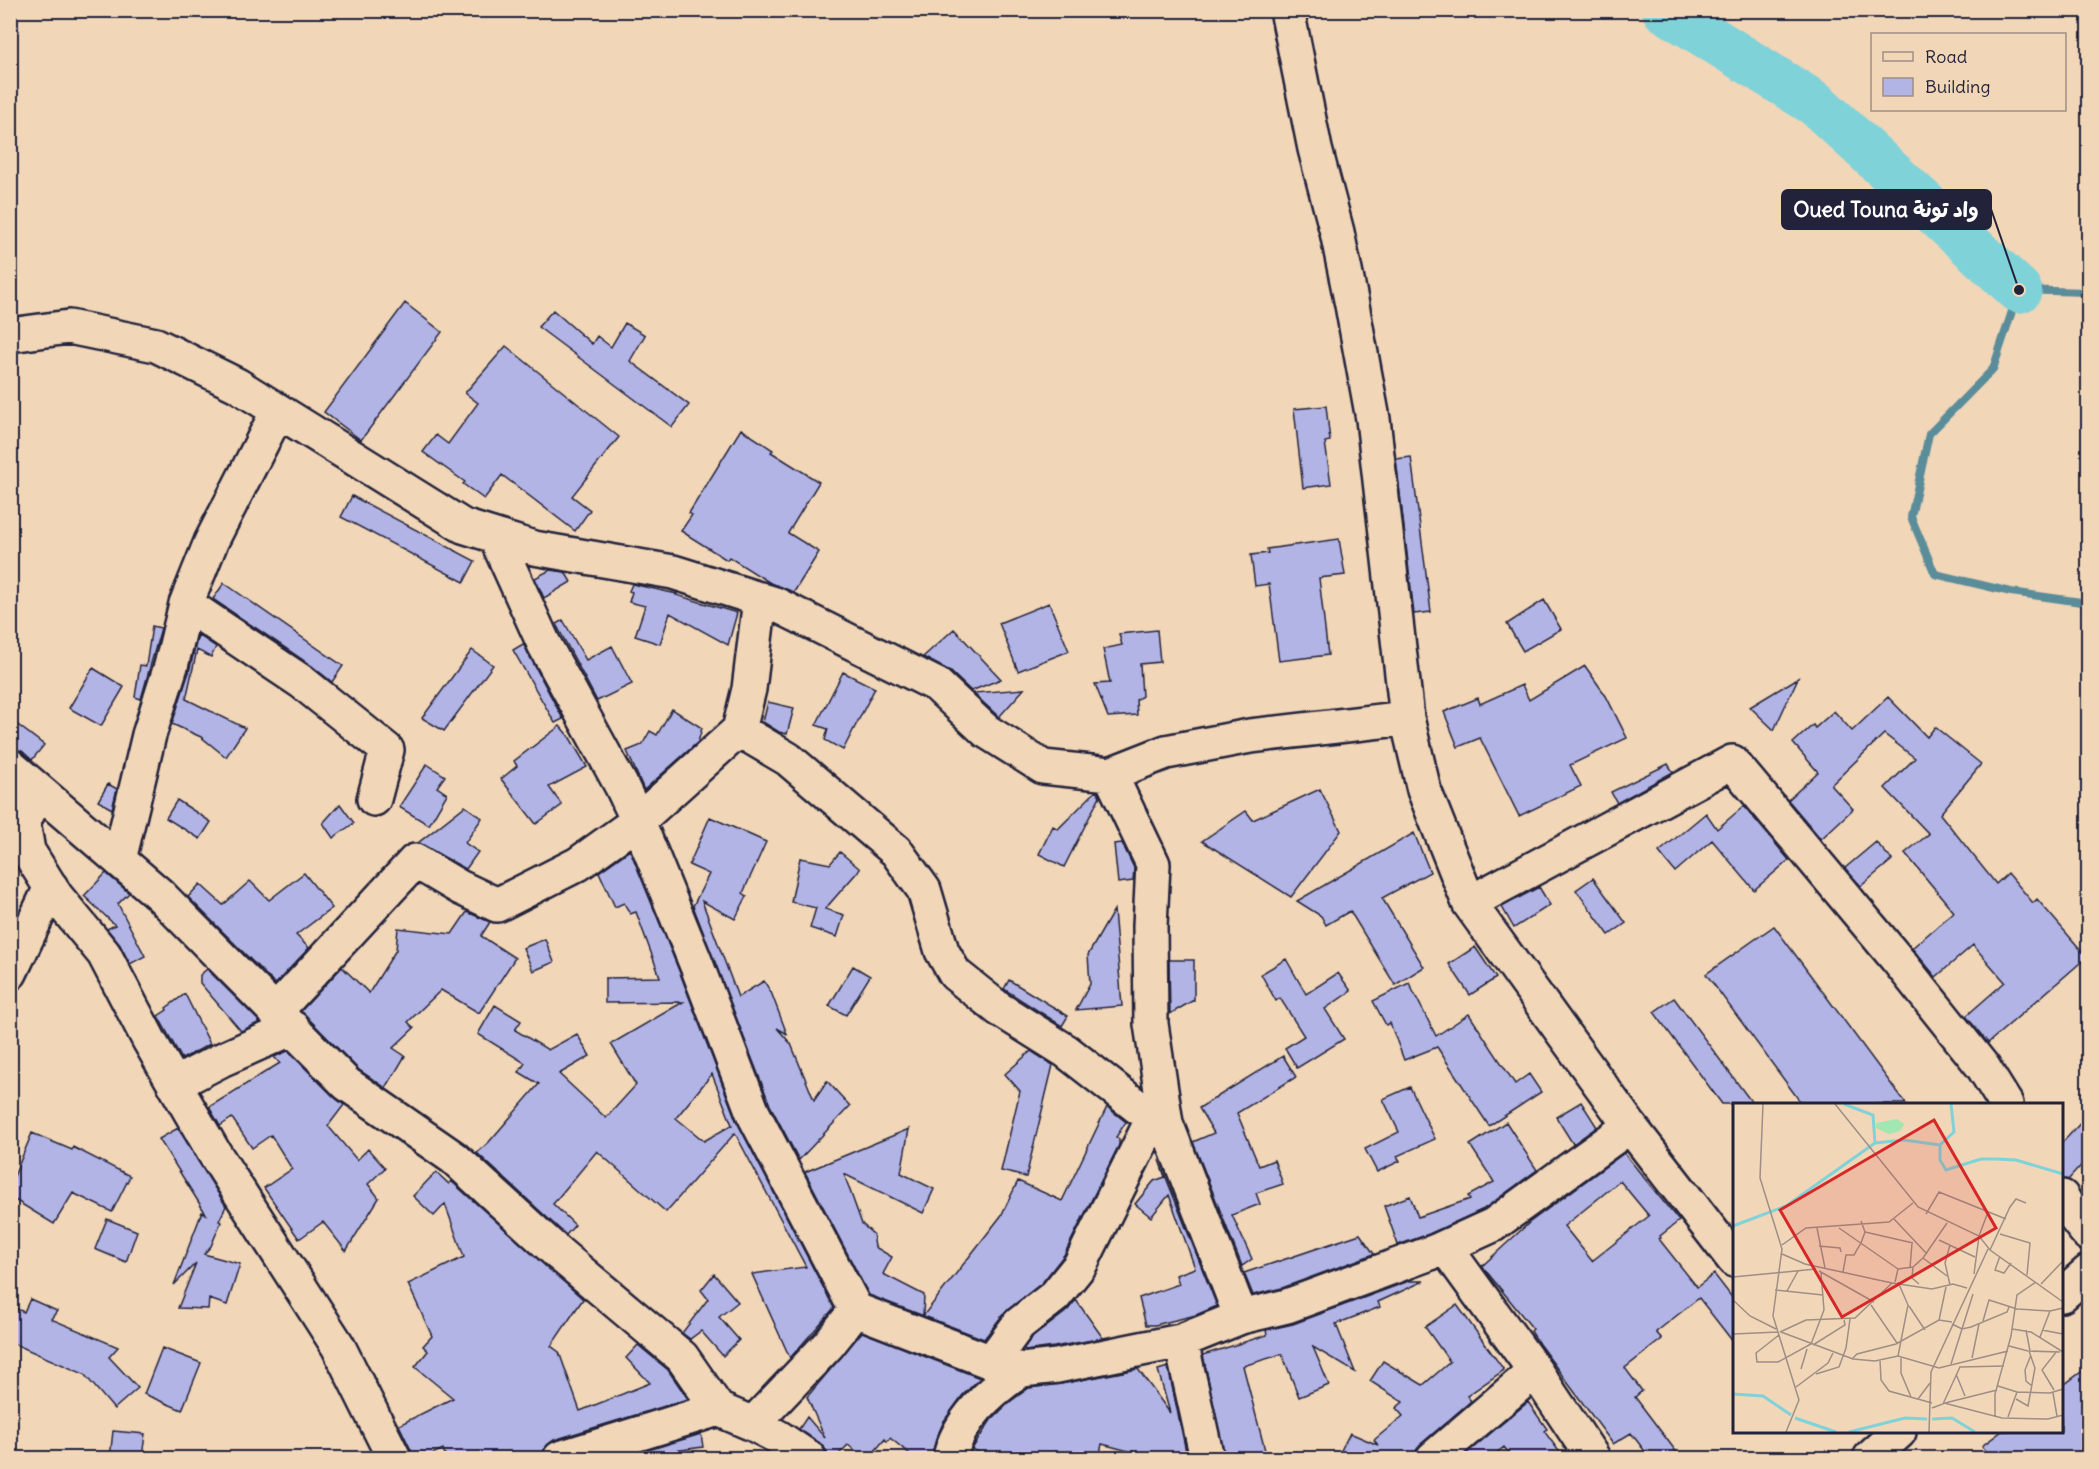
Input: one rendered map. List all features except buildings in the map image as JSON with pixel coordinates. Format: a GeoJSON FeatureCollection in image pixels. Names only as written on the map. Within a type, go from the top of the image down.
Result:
{"type":"FeatureCollection","features":[{"type":"Feature","properties":{"kind":"street"},"geometry":{"type":"LineString","coordinates":[[1287,10],[1314,149],[1337,232],[1353,305],[1373,418],[1407,718],[1424,790],[1469,903],[1630,1126],[1733,1259]]}},
{"type":"Feature","properties":{"kind":"street"},"geometry":{"type":"LineString","coordinates":[[10,335],[69,327],[156,345],[237,385],[463,526],[534,548],[674,572],[775,604],[937,685],[986,731],[1043,767],[1110,774],[1166,752],[1250,736],[1407,718]]}},
{"type":"Feature","properties":{"kind":"street"},"geometry":{"type":"LineString","coordinates":[[119,860],[149,735],[171,666],[186,604],[211,542],[278,411]]}},
{"type":"Feature","properties":{"kind":"street"},"geometry":{"type":"LineString","coordinates":[[495,536],[544,644],[621,785],[638,821],[753,1113],[856,1310],[991,1362],[1022,1370],[1057,1366],[1181,1341],[1241,1317],[1287,1306],[1445,1247],[1493,1225],[1630,1126]]}},
{"type":"Feature","properties":{"kind":"street"},"geometry":{"type":"LineString","coordinates":[[175,1084],[221,1060],[284,1020],[415,861],[497,906],[578,864],[638,821],[739,730],[749,689],[760,599]]}},
{"type":"Feature","properties":{"kind":"street"},"geometry":{"type":"LineString","coordinates":[[186,604],[302,682],[387,750],[374,799]]}},
{"type":"Feature","properties":{"kind":"street"},"geometry":{"type":"LineString","coordinates":[[739,730],[788,759],[896,851],[924,891],[942,951],[955,974],[999,1009],[1066,1051],[1139,1108],[1160,1120]]}},
{"type":"Feature","properties":{"kind":"street"},"geometry":{"type":"LineString","coordinates":[[1469,903],[1732,762],[1896,958],[1983,1067],[2005,1103]]}},
{"type":"Feature","properties":{"kind":"street"},"geometry":{"type":"LineString","coordinates":[[10,766],[160,895],[347,1084],[454,1158],[558,1253],[682,1357],[718,1409],[766,1440],[808,1458]]}},
{"type":"Feature","properties":{"kind":"street"},"geometry":{"type":"LineString","coordinates":[[1110,774],[1153,864],[1150,926],[1151,1024],[1160,1120],[1241,1317]]}},
{"type":"Feature","properties":{"kind":"street"},"geometry":{"type":"LineString","coordinates":[[39,792],[17,819],[28,851],[51,887],[104,954],[213,1151],[338,1346],[394,1458]]}},
{"type":"Feature","properties":{"kind":"street"},"geometry":{"type":"LineString","coordinates":[[10,973],[51,887]]}},
{"type":"Feature","properties":{"kind":"street"},"geometry":{"type":"LineString","coordinates":[[991,1362],[1019,1324],[1055,1296],[1080,1265],[1160,1120]]}},
{"type":"Feature","properties":{"kind":"street"},"geometry":{"type":"LineString","coordinates":[[2063,1200],[2088,1234]]}},
{"type":"Feature","properties":{"kind":"street"},"geometry":{"type":"LineString","coordinates":[[1445,1247],[1593,1458]]}},
{"type":"Feature","properties":{"kind":"street"},"geometry":{"type":"LineString","coordinates":[[2063,1293],[2088,1272]]}},
{"type":"Feature","properties":{"kind":"street"},"geometry":{"type":"LineString","coordinates":[[766,1440],[828,1345],[856,1310]]}},
{"type":"Feature","properties":{"kind":"street"},"geometry":{"type":"LineString","coordinates":[[1181,1341],[1207,1458]]}},
{"type":"Feature","properties":{"kind":"street"},"geometry":{"type":"LineString","coordinates":[[950,1458],[951,1450],[963,1428],[984,1400],[1000,1384],[1022,1370]]}},
{"type":"Feature","properties":{"kind":"street"},"geometry":{"type":"LineString","coordinates":[[1433,1458],[1534,1371]]}},
{"type":"Feature","properties":{"kind":"street"},"geometry":{"type":"LineString","coordinates":[[560,1458],[718,1409]]}},
{"type":"Feature","properties":{"kind":"waterway"},"geometry":{"type":"LineString","coordinates":[[1665,10],[1816,104],[2019,290]]}},
{"type":"Feature","properties":{"kind":"waterway"},"geometry":{"type":"LineString","coordinates":[[2088,292],[2019,290],[1993,369],[1929,434],[1911,517],[1935,574],[2011,592],[2088,603]]}},
{"type":"Feature","properties":{"kind":"place","name":"Oued Touna واد تونة"},"geometry":{"type":"Point","coordinates":[2019,290]}}]}
